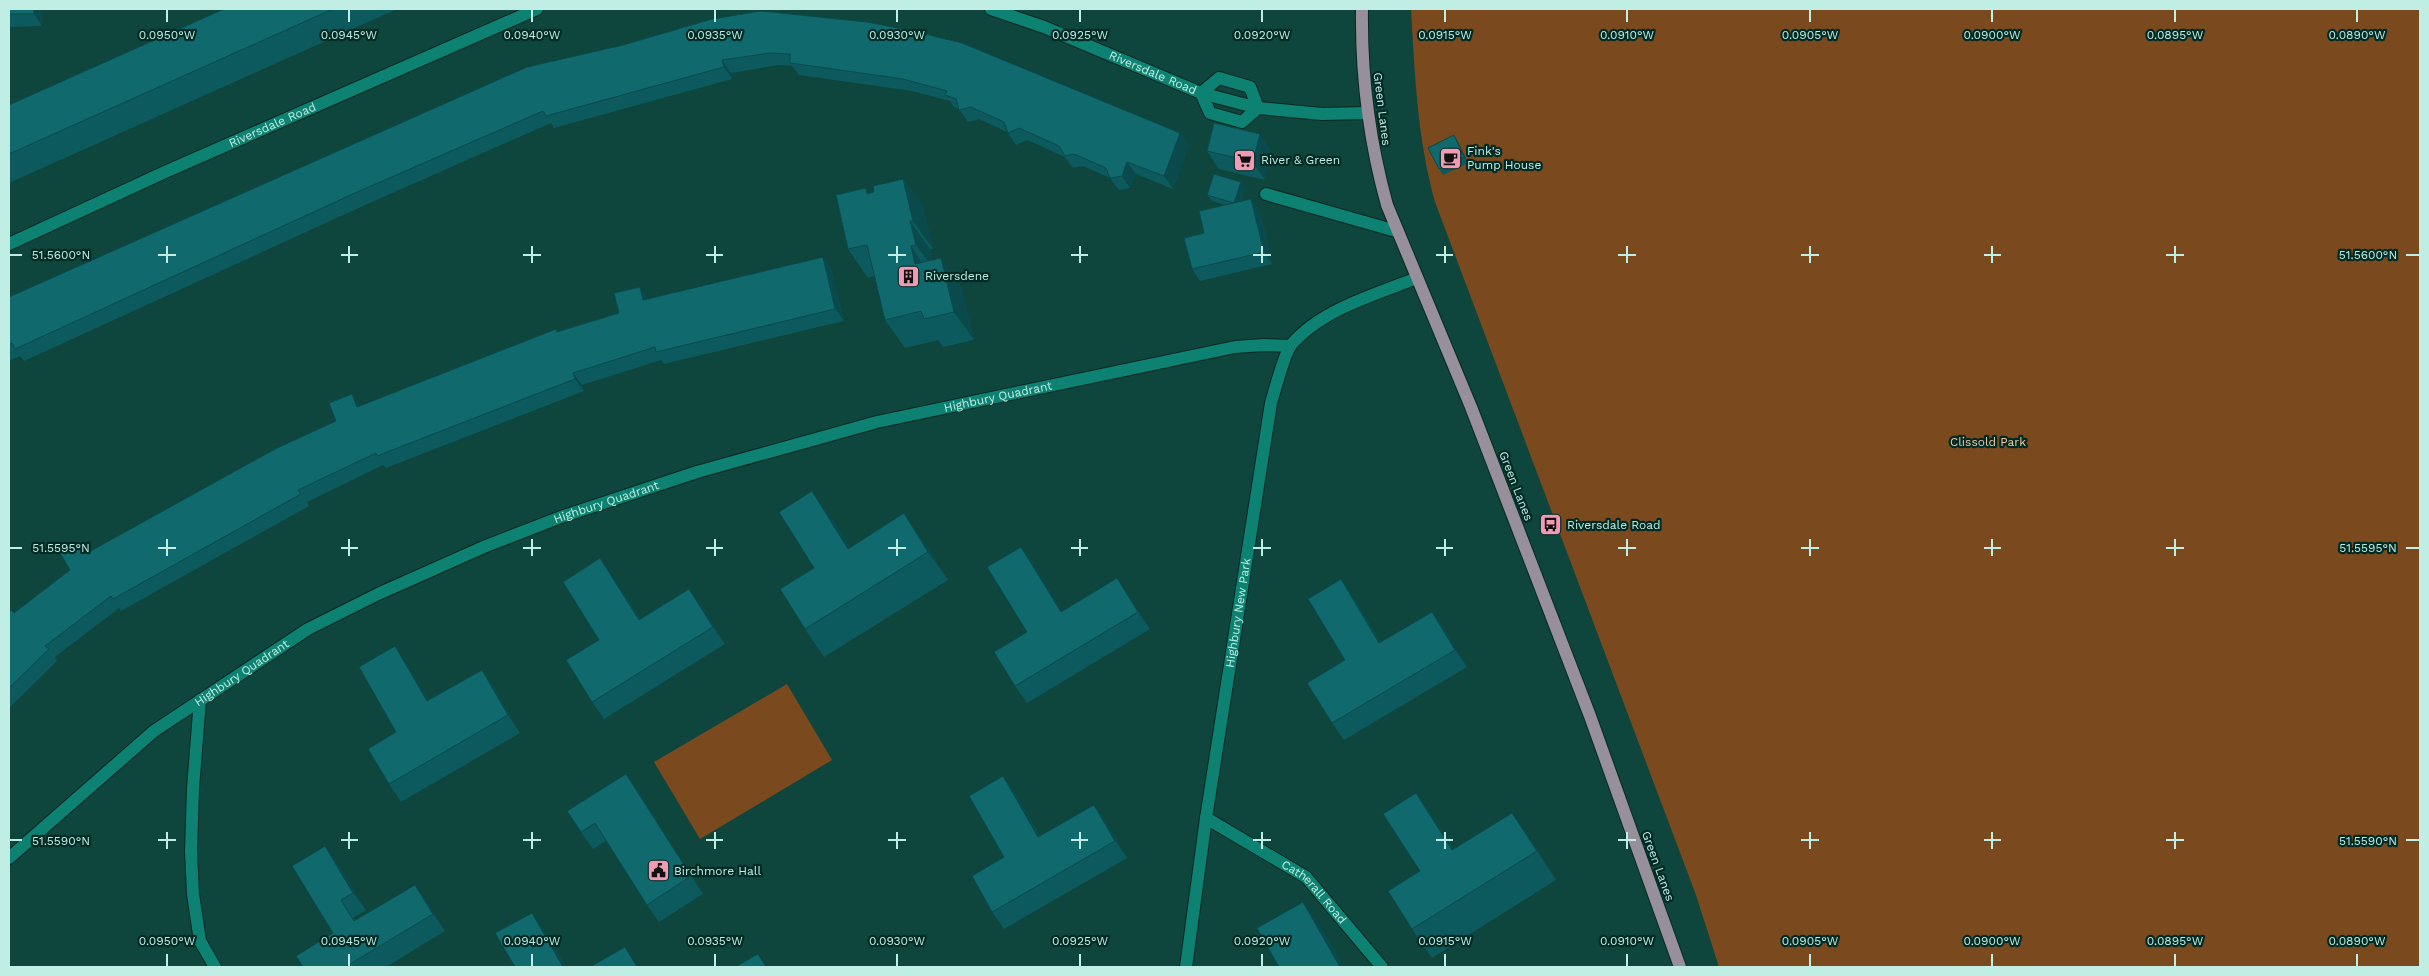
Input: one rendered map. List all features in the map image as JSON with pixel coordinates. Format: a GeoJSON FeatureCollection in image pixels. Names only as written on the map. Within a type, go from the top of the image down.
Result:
{"type":"FeatureCollection","features":[{"type":"Feature","properties":{"kind":"main road","name":"Green Lanes"},"geometry":{"type":"LineString","coordinates":[[1362,9],[1362,59],[1366,113],[1377,170],[1396,231],[1471,407],[1590,716],[1680,967]]}},
{"type":"Feature","properties":{"kind":"street","name":"Riversdale Road"},"geometry":{"type":"LineString","coordinates":[[9,244],[166,172],[537,9]]}},
{"type":"Feature","properties":{"kind":"street","name":"Riversdale Road"},"geometry":{"type":"LineString","coordinates":[[991,9],[1044,28],[1201,93],[1258,108],[1322,114],[1366,113]]}},
{"type":"Feature","properties":{"kind":"street","name":"Riversdale Road"},"geometry":{"type":"LineString","coordinates":[[1201,93],[1219,78],[1250,87],[1258,108]]}},
{"type":"Feature","properties":{"kind":"street","name":"Riversdale Road"},"geometry":{"type":"LineString","coordinates":[[1201,93],[1210,113],[1242,122],[1258,108]]}},
{"type":"Feature","properties":{"kind":"street"},"geometry":{"type":"LineString","coordinates":[[1266,194],[1396,231]]}},
{"type":"Feature","properties":{"kind":"street","name":"Highbury New Park"},"geometry":{"type":"LineString","coordinates":[[1186,967],[1206,818],[1271,404],[1290,346],[1311,327],[1352,303],[1417,278]]}},
{"type":"Feature","properties":{"kind":"street","name":"Highbury Quadrant"},"geometry":{"type":"LineString","coordinates":[[9,858],[154,732],[308,629],[378,594],[486,546],[561,517],[697,472],[877,422],[1235,347],[1290,346]]}},
{"type":"Feature","properties":{"kind":"street"},"geometry":{"type":"LineString","coordinates":[[200,700],[193,788],[191,851],[200,941],[214,967]]}},
{"type":"Feature","properties":{"kind":"street","name":"Catherall Road"},"geometry":{"type":"LineString","coordinates":[[1206,818],[1306,877],[1382,967]]}},
{"type":"Feature","properties":{"kind":"green space","name":"Clissold Park"},"geometry":{"type":"Polygon","coordinates":[[[1411,9],[2420,9],[2420,967],[1719,967],[1696,895],[1435,202],[1421,130],[1411,9]]]}},
{"type":"Feature","properties":{"kind":"green space"},"geometry":{"type":"Polygon","coordinates":[[[787,684],[832,760],[700,839],[654,762],[787,684]]]}},
{"type":"Feature","properties":{"kind":"building"},"geometry":{"type":"Polygon","coordinates":[[[9,9],[34,9],[34,14],[9,14],[9,9]]]}},
{"type":"Feature","properties":{"kind":"building"},"geometry":{"type":"Polygon","coordinates":[[[224,9],[333,9],[9,154],[9,105],[224,9]]]}},
{"type":"Feature","properties":{"kind":"building"},"geometry":{"type":"Polygon","coordinates":[[[761,11],[867,22],[962,43],[1180,133],[1164,176],[1127,162],[1122,176],[1110,178],[1106,168],[1074,154],[1065,156],[1059,146],[1019,128],[1008,133],[1004,122],[971,107],[959,110],[956,99],[945,95],[947,91],[903,79],[790,63],[790,54],[770,53],[722,60],[724,67],[546,116],[543,111],[355,193],[15,349],[12,343],[9,345],[9,297],[527,67],[623,45],[712,19],[761,11]]]}},
{"type":"Feature","properties":{"kind":"building"},"geometry":{"type":"Polygon","coordinates":[[[1214,123],[1260,134],[1253,162],[1207,151],[1214,123]]]}},
{"type":"Feature","properties":{"kind":"building","name":"Fink's Pump House"},"geometry":{"type":"Polygon","coordinates":[[[1454,135],[1464,157],[1439,169],[1428,148],[1454,135]]]}},
{"type":"Feature","properties":{"kind":"building"},"geometry":{"type":"Polygon","coordinates":[[[1214,174],[1241,182],[1234,203],[1207,195],[1214,174]]]}},
{"type":"Feature","properties":{"kind":"building"},"geometry":{"type":"Polygon","coordinates":[[[903,179],[913,221],[910,221],[916,245],[911,246],[915,264],[941,258],[954,312],[924,319],[921,311],[885,320],[867,245],[848,249],[836,195],[866,188],[867,194],[874,192],[873,186],[903,179]]]}},
{"type":"Feature","properties":{"kind":"building"},"geometry":{"type":"Polygon","coordinates":[[[1251,199],[1264,252],[1192,269],[1184,238],[1204,233],[1199,211],[1251,199]]]}},
{"type":"Feature","properties":{"kind":"building"},"geometry":{"type":"Polygon","coordinates":[[[823,257],[835,309],[656,352],[655,347],[573,373],[575,379],[377,456],[376,453],[298,490],[301,494],[113,599],[111,596],[45,646],[49,649],[9,688],[9,613],[11,610],[14,613],[70,570],[60,553],[81,541],[87,553],[275,449],[336,421],[329,403],[352,394],[357,407],[556,329],[557,332],[619,313],[614,293],[640,287],[643,300],[823,257]]]}},
{"type":"Feature","properties":{"kind":"building"},"geometry":{"type":"Polygon","coordinates":[[[812,491],[848,549],[904,513],[928,552],[805,629],[780,589],[814,568],[779,512],[812,491]]]}},
{"type":"Feature","properties":{"kind":"building"},"geometry":{"type":"Polygon","coordinates":[[[1021,547],[1061,612],[1117,578],[1138,612],[1015,686],[994,652],[1027,632],[987,567],[1021,547]]]}},
{"type":"Feature","properties":{"kind":"building"},"geometry":{"type":"Polygon","coordinates":[[[600,558],[639,620],[689,589],[713,627],[592,702],[566,660],[599,640],[563,582],[600,558]]]}},
{"type":"Feature","properties":{"kind":"building"},"geometry":{"type":"Polygon","coordinates":[[[1341,579],[1379,643],[1432,612],[1455,650],[1332,723],[1307,683],[1345,660],[1308,599],[1341,579]]]}},
{"type":"Feature","properties":{"kind":"building"},"geometry":{"type":"Polygon","coordinates":[[[395,646],[427,701],[482,670],[508,715],[389,784],[368,749],[396,732],[359,667],[395,646]]]}},
{"type":"Feature","properties":{"kind":"building","name":"Birchmore Hall"},"geometry":{"type":"Polygon","coordinates":[[[626,774],[691,876],[647,905],[595,823],[581,832],[567,811],[626,774]]]}},
{"type":"Feature","properties":{"kind":"building"},"geometry":{"type":"Polygon","coordinates":[[[1003,776],[1038,837],[1094,805],[1115,841],[992,912],[972,876],[1004,857],[969,796],[1003,776]]]}},
{"type":"Feature","properties":{"kind":"building"},"geometry":{"type":"Polygon","coordinates":[[[1416,793],[1452,850],[1512,813],[1537,851],[1412,929],[1388,891],[1420,871],[1383,814],[1416,793]]]}},
{"type":"Feature","properties":{"kind":"building"},"geometry":{"type":"Polygon","coordinates":[[[325,846],[353,893],[341,900],[354,921],[415,885],[433,914],[345,967],[303,967],[296,956],[333,933],[292,866],[325,846]]]}},
{"type":"Feature","properties":{"kind":"building"},"geometry":{"type":"Polygon","coordinates":[[[1303,902],[1340,967],[1279,967],[1257,928],[1303,902]]]}},
{"type":"Feature","properties":{"kind":"building"},"geometry":{"type":"Polygon","coordinates":[[[532,913],[563,967],[515,967],[495,933],[532,913]]]}},
{"type":"Feature","properties":{"kind":"building"},"geometry":{"type":"Polygon","coordinates":[[[625,947],[637,967],[590,967],[625,947]]]}},
{"type":"Feature","properties":{"kind":"building"},"geometry":{"type":"Polygon","coordinates":[[[758,954],[766,967],[735,967],[758,954]]]}},
{"type":"Feature","properties":{"kind":"place","name":"Fink's Pump House"},"geometry":{"type":"Point","coordinates":[1451,158]}},
{"type":"Feature","properties":{"kind":"place","name":"River & Green"},"geometry":{"type":"Point","coordinates":[1245,160]}},
{"type":"Feature","properties":{"kind":"place","name":"Riversdene"},"geometry":{"type":"Point","coordinates":[909,276]}},
{"type":"Feature","properties":{"kind":"place","name":"Riversdale Road"},"geometry":{"type":"Point","coordinates":[1551,525]}},
{"type":"Feature","properties":{"kind":"place","name":"Birchmore Hall"},"geometry":{"type":"Point","coordinates":[658,871]}}]}
